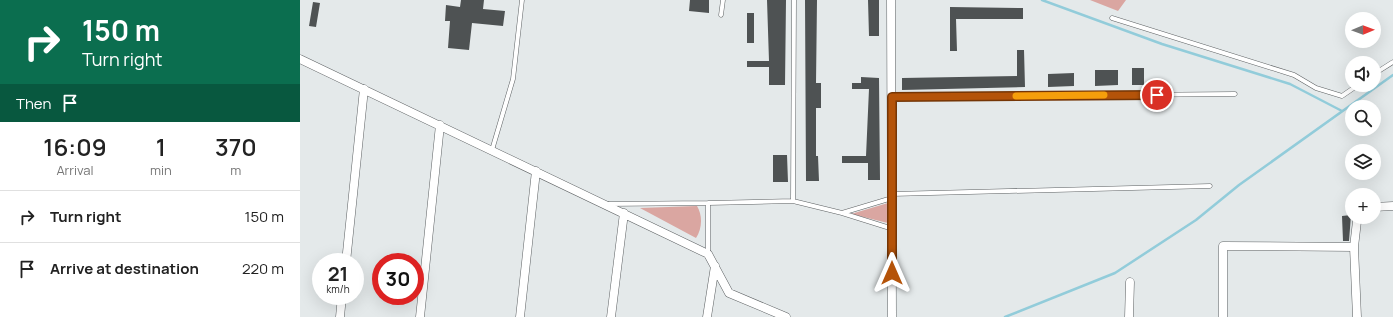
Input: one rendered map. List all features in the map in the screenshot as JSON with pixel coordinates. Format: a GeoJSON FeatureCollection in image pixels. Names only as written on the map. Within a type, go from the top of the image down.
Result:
{"type":"FeatureCollection","features":[{"type":"Feature","properties":{"kind":"street"},"geometry":{"type":"LineString","coordinates":[[890,0],[893,229],[892,317]]}},
{"type":"Feature","properties":{"kind":"street"},"geometry":{"type":"LineString","coordinates":[[300,58],[708,254],[729,293],[786,317]]}},
{"type":"Feature","properties":{"kind":"street"},"geometry":{"type":"LineString","coordinates":[[347,253],[364,89]]}},
{"type":"Feature","properties":{"kind":"street"},"geometry":{"type":"LineString","coordinates":[[420,317],[440,125]]}},
{"type":"Feature","properties":{"kind":"street"},"geometry":{"type":"LineString","coordinates":[[520,317],[536,171]]}},
{"type":"Feature","properties":{"kind":"street"},"geometry":{"type":"LineString","coordinates":[[1381,207],[1393,206]]}},
{"type":"Feature","properties":{"kind":"street"},"geometry":{"type":"LineString","coordinates":[[611,317],[624,213]]}},
{"type":"Feature","properties":{"kind":"street"},"geometry":{"type":"LineString","coordinates":[[1357,224],[1354,247],[1357,317]]}},
{"type":"Feature","properties":{"kind":"street"},"geometry":{"type":"LineString","coordinates":[[1223,317],[1223,246],[1354,247]]}},
{"type":"Feature","properties":{"kind":"street"},"geometry":{"type":"LineString","coordinates":[[707,317],[715,266]]}},
{"type":"Feature","properties":{"kind":"street"},"geometry":{"type":"LineString","coordinates":[[1129,317],[1130,282]]}},
{"type":"Feature","properties":{"kind":"street"},"geometry":{"type":"LineString","coordinates":[[340,317],[341,305]]}},
{"type":"Feature","properties":{"kind":"lane"},"geometry":{"type":"LineString","coordinates":[[492,150],[513,79],[522,0]]}},
{"type":"Feature","properties":{"kind":"lane"},"geometry":{"type":"LineString","coordinates":[[721,15],[722,0]]}},
{"type":"Feature","properties":{"kind":"lane"},"geometry":{"type":"LineString","coordinates":[[794,0],[794,201]]}},
{"type":"Feature","properties":{"kind":"lane"},"geometry":{"type":"LineString","coordinates":[[1112,18],[1294,75],[1316,88],[1342,96],[1348,92]]}},
{"type":"Feature","properties":{"kind":"lane"},"geometry":{"type":"LineString","coordinates":[[1381,70],[1393,62]]}},
{"type":"Feature","properties":{"kind":"lane"},"geometry":{"type":"LineString","coordinates":[[892,97],[1235,94]]}},
{"type":"Feature","properties":{"kind":"lane"},"geometry":{"type":"LineString","coordinates":[[842,213],[892,196],[1210,186]]}},
{"type":"Feature","properties":{"kind":"lane"},"geometry":{"type":"LineString","coordinates":[[604,204],[794,201],[842,213],[893,229]]}},
{"type":"Feature","properties":{"kind":"lane"},"geometry":{"type":"LineString","coordinates":[[708,203],[708,254]]}},
{"type":"Feature","properties":{"kind":"shaded area"},"geometry":{"type":"Polygon","coordinates":[[[1090,0],[1126,0],[1118,11],[1090,0]]]}},
{"type":"Feature","properties":{"kind":"shaded area"},"geometry":{"type":"Polygon","coordinates":[[[888,203],[888,223],[851,214],[888,203]]]}},
{"type":"Feature","properties":{"kind":"shaded area"},"geometry":{"type":"Polygon","coordinates":[[[697,206],[701,222],[700,231],[696,238],[640,208],[697,206]]]}},
{"type":"Feature","properties":{"kind":"building"},"geometry":{"type":"Polygon","coordinates":[[[461,0],[484,0],[483,9],[505,11],[503,26],[472,23],[469,50],[448,48],[450,21],[445,21],[446,5],[460,7],[461,0]]]}},
{"type":"Feature","properties":{"kind":"building"},"geometry":{"type":"Polygon","coordinates":[[[690,0],[709,0],[709,13],[689,11],[690,0]]]}},
{"type":"Feature","properties":{"kind":"building"},"geometry":{"type":"Polygon","coordinates":[[[767,0],[786,0],[785,85],[769,85],[769,67],[747,67],[747,61],[769,61],[767,0]]]}},
{"type":"Feature","properties":{"kind":"building"},"geometry":{"type":"Polygon","coordinates":[[[805,0],[817,0],[816,83],[821,83],[821,108],[816,108],[816,156],[818,156],[819,181],[806,181],[805,0]]]}},
{"type":"Feature","properties":{"kind":"building"},"geometry":{"type":"Polygon","coordinates":[[[868,0],[879,0],[879,36],[869,36],[868,0]]]}},
{"type":"Feature","properties":{"kind":"building"},"geometry":{"type":"Polygon","coordinates":[[[313,2],[320,3],[316,27],[309,26],[313,2]]]}},
{"type":"Feature","properties":{"kind":"building"},"geometry":{"type":"Polygon","coordinates":[[[950,7],[1023,8],[1023,19],[956,19],[957,51],[950,51],[950,7]]]}},
{"type":"Feature","properties":{"kind":"building"},"geometry":{"type":"Polygon","coordinates":[[[747,13],[754,13],[754,43],[747,43],[747,13]]]}},
{"type":"Feature","properties":{"kind":"building"},"geometry":{"type":"Polygon","coordinates":[[[1017,50],[1024,50],[1025,87],[902,90],[902,78],[1017,76],[1017,50]]]}},
{"type":"Feature","properties":{"kind":"building"},"geometry":{"type":"Polygon","coordinates":[[[1132,68],[1144,68],[1144,85],[1132,85],[1132,68]]]}},
{"type":"Feature","properties":{"kind":"building"},"geometry":{"type":"Polygon","coordinates":[[[1095,70],[1118,70],[1118,85],[1095,86],[1095,70]]]}},
{"type":"Feature","properties":{"kind":"building"},"geometry":{"type":"Polygon","coordinates":[[[1074,73],[1074,86],[1048,87],[1048,74],[1074,73]]]}},
{"type":"Feature","properties":{"kind":"building"},"geometry":{"type":"Polygon","coordinates":[[[861,77],[879,78],[880,180],[868,180],[868,163],[842,163],[842,156],[866,156],[869,89],[852,89],[852,83],[861,83],[861,77]]]}},
{"type":"Feature","properties":{"kind":"building"},"geometry":{"type":"Polygon","coordinates":[[[773,155],[787,155],[788,182],[773,182],[773,155]]]}},
{"type":"Feature","properties":{"kind":"building"},"geometry":{"type":"Polygon","coordinates":[[[1342,216],[1345,216],[1345,224],[1350,224],[1349,241],[1343,241],[1342,216]]]}},
{"type":"Feature","properties":{"kind":"waterway"},"geometry":{"type":"LineString","coordinates":[[1042,0],[1162,44],[1290,84],[1342,111]]}},
{"type":"Feature","properties":{"kind":"waterway"},"geometry":{"type":"LineString","coordinates":[[1005,317],[1115,273],[1196,220],[1239,185],[1393,75]]}},
{"type":"Feature","properties":{"kind":"slow traffic"},"geometry":{"type":"LineString","coordinates":[[1016,96],[1104,95]]}},
{"type":"Feature","properties":{"kind":"route"},"geometry":{"type":"LineString","coordinates":[[892,273],[892,97],[1157,95]]}}]}
